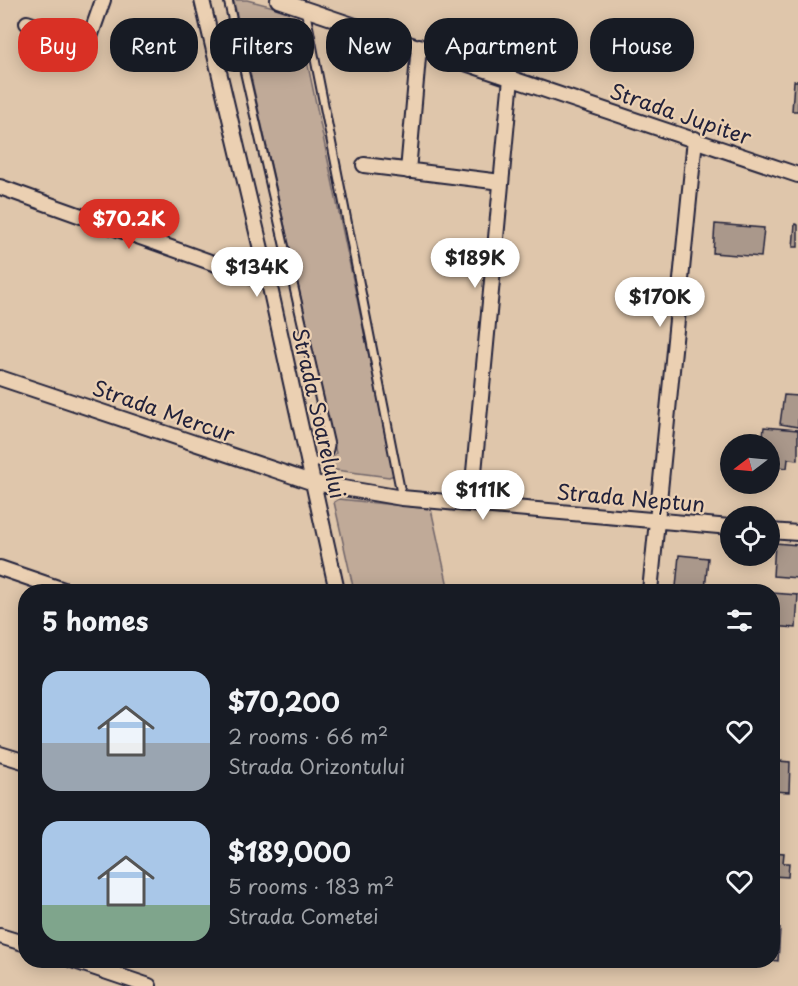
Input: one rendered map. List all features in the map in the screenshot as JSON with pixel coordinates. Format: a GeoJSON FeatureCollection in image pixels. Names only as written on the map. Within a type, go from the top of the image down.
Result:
{"type":"FeatureCollection","features":[{"type":"Feature","properties":{"kind":"street"},"geometry":{"type":"LineString","coordinates":[[97,18],[103,0]]}},
{"type":"Feature","properties":{"kind":"street","name":"Strada Soarelului"},"geometry":{"type":"LineString","coordinates":[[202,0],[269,283],[336,584]]}},
{"type":"Feature","properties":{"kind":"street","name":"Strada Jupiter"},"geometry":{"type":"LineString","coordinates":[[278,0],[798,175]]}},
{"type":"Feature","properties":{"kind":"street"},"geometry":{"type":"LineString","coordinates":[[408,171],[419,46]]}},
{"type":"Feature","properties":{"kind":"street"},"geometry":{"type":"LineString","coordinates":[[471,504],[511,78]]}},
{"type":"Feature","properties":{"kind":"street"},"geometry":{"type":"LineString","coordinates":[[651,584],[695,139]]}},
{"type":"Feature","properties":{"kind":"street"},"geometry":{"type":"LineString","coordinates":[[364,165],[501,182]]}},
{"type":"Feature","properties":{"kind":"street"},"geometry":{"type":"LineString","coordinates":[[0,187],[269,283]]}},
{"type":"Feature","properties":{"kind":"street","name":"Strada Mercur"},"geometry":{"type":"LineString","coordinates":[[0,378],[314,483]]}},
{"type":"Feature","properties":{"kind":"street","name":"Strada Neptun"},"geometry":{"type":"LineString","coordinates":[[314,483],[402,498],[720,526]]}},
{"type":"Feature","properties":{"kind":"street"},"geometry":{"type":"LineString","coordinates":[[780,532],[798,533]]}},
{"type":"Feature","properties":{"kind":"street"},"geometry":{"type":"LineString","coordinates":[[0,568],[47,584]]}},
{"type":"Feature","properties":{"kind":"street"},"geometry":{"type":"LineString","coordinates":[[0,754],[18,760]]}},
{"type":"Feature","properties":{"kind":"street"},"geometry":{"type":"LineString","coordinates":[[0,936],[18,942]]}},
{"type":"Feature","properties":{"kind":"street"},"geometry":{"type":"LineString","coordinates":[[96,968],[149,986]]}},
{"type":"Feature","properties":{"kind":"lane"},"geometry":{"type":"LineString","coordinates":[[228,0],[330,445],[329,454],[322,460],[308,465]]}},
{"type":"Feature","properties":{"kind":"lane"},"geometry":{"type":"LineString","coordinates":[[305,9],[402,498]]}},
{"type":"Feature","properties":{"kind":"shaded area"},"geometry":{"type":"Polygon","coordinates":[[[231,0],[247,0],[297,13],[298,18],[238,18],[234,2],[231,0]]]}},
{"type":"Feature","properties":{"kind":"shaded area"},"geometry":{"type":"Polygon","coordinates":[[[250,72],[309,72],[394,475],[389,477],[328,469],[326,463],[336,453],[250,72]]]}},
{"type":"Feature","properties":{"kind":"shaded area"},"geometry":{"type":"Polygon","coordinates":[[[339,499],[431,509],[447,584],[352,584],[334,502],[339,499]]]}},
{"type":"Feature","properties":{"kind":"building"},"geometry":{"type":"Polygon","coordinates":[[[794,81],[798,81],[798,111],[792,111],[794,81]]]}},
{"type":"Feature","properties":{"kind":"building"},"geometry":{"type":"Polygon","coordinates":[[[715,224],[764,228],[761,257],[713,253],[715,224]]]}},
{"type":"Feature","properties":{"kind":"building"},"geometry":{"type":"Polygon","coordinates":[[[795,224],[798,225],[798,247],[793,247],[795,224]]]}},
{"type":"Feature","properties":{"kind":"building"},"geometry":{"type":"Polygon","coordinates":[[[784,395],[798,396],[798,427],[780,424],[784,395]]]}},
{"type":"Feature","properties":{"kind":"building"},"geometry":{"type":"Polygon","coordinates":[[[764,427],[798,430],[798,460],[788,459],[787,468],[780,467],[780,434],[763,434],[764,427]]]}},
{"type":"Feature","properties":{"kind":"building"},"geometry":{"type":"Polygon","coordinates":[[[780,543],[798,545],[798,578],[773,576],[774,566],[780,566],[780,543]]]}},
{"type":"Feature","properties":{"kind":"building"},"geometry":{"type":"Polygon","coordinates":[[[679,555],[708,558],[706,584],[676,584],[679,555]]]}},
{"type":"Feature","properties":{"kind":"building"},"geometry":{"type":"Polygon","coordinates":[[[780,594],[798,595],[796,628],[780,627],[780,594]]]}},
{"type":"Feature","properties":{"kind":"building"},"geometry":{"type":"Polygon","coordinates":[[[780,761],[790,762],[789,792],[780,791],[780,761]]]}},
{"type":"Feature","properties":{"kind":"building"},"geometry":{"type":"Polygon","coordinates":[[[780,853],[784,853],[783,863],[789,863],[788,877],[780,876],[780,853]]]}}]}
